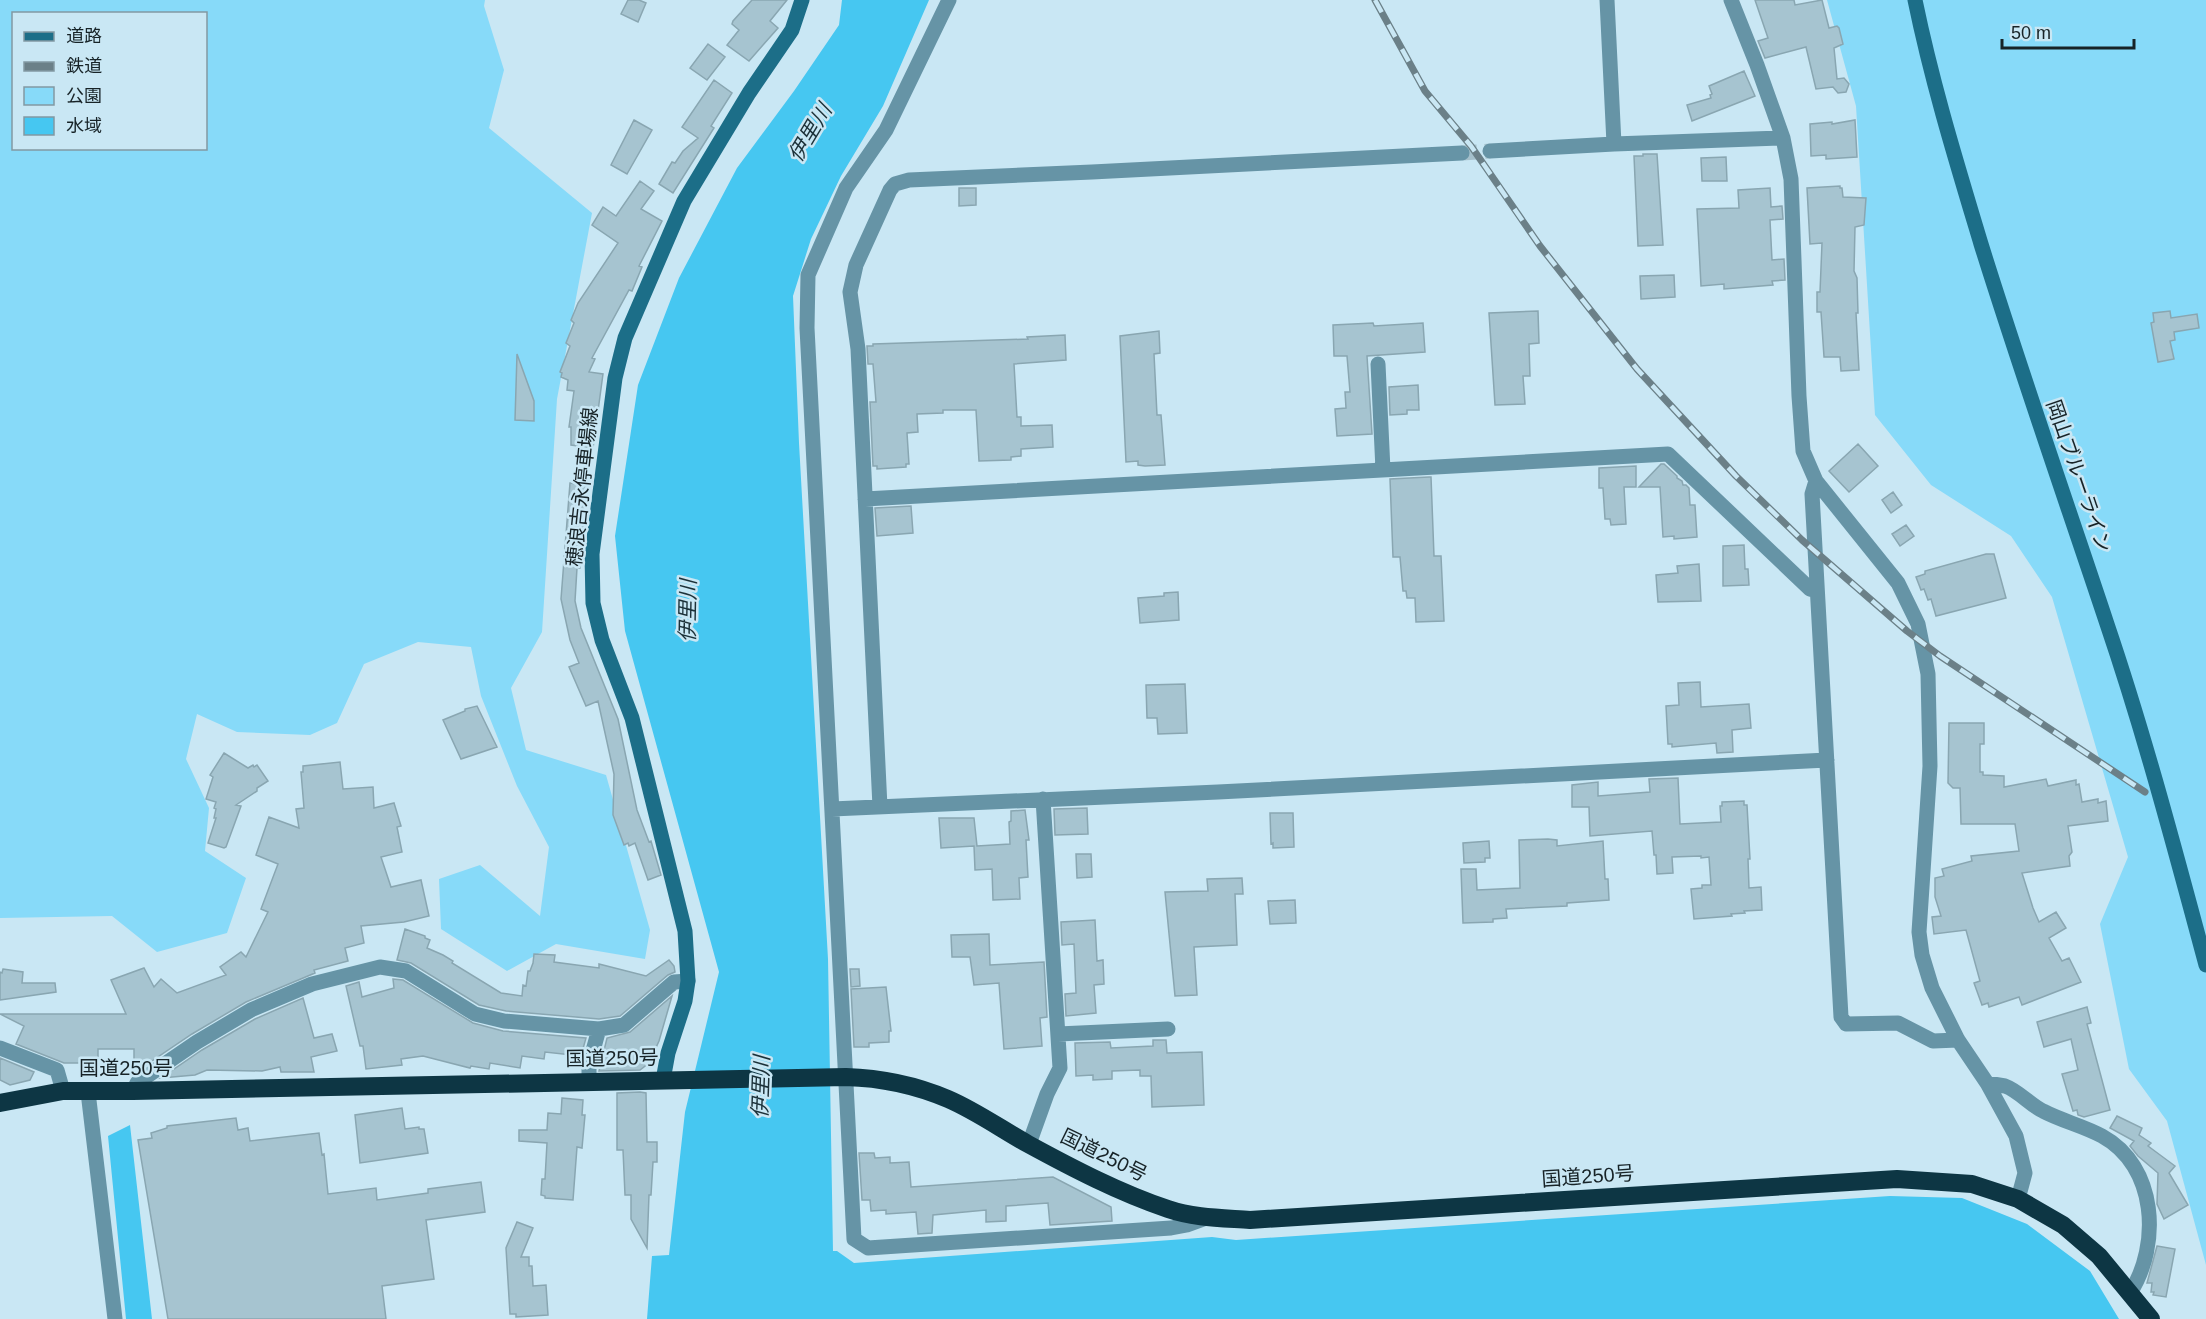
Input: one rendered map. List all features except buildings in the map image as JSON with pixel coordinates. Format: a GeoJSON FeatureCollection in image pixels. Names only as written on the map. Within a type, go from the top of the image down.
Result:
{"type":"FeatureCollection","features":[{"type":"Feature","properties":{"kind":"highway","name":"国道250号"},"geometry":{"type":"LineString","coordinates":[[0,1103],[63,1091],[875,1078],[904,1083],[950,1099],[1029,1144],[1128,1194],[1170,1210],[1209,1217],[1250,1220],[1897,1179],[1972,1184],[2018,1199],[2062,1225],[2099,1256],[2151,1319]]}},
{"type":"Feature","properties":{"kind":"main road","name":"穂浪吉永停車場線"},"geometry":{"type":"LineString","coordinates":[[671,1080],[668,1053],[685,1001],[688,981],[685,931],[671,867],[632,718],[602,640],[592,603],[592,554],[615,378],[625,338],[684,201],[749,93],[792,30],[802,0]]}},
{"type":"Feature","properties":{"kind":"main road","name":"岡山ブルーライン"},"geometry":{"type":"LineString","coordinates":[[1915,0],[1923,40],[1965,192],[2013,345],[2108,627],[2157,784],[2206,964]]}},
{"type":"Feature","properties":{"kind":"street"},"geometry":{"type":"LineString","coordinates":[[949,0],[886,130],[846,188],[808,275],[807,328],[832,809],[839,1077],[854,1239],[868,1248],[1171,1228],[1209,1217]]}},
{"type":"Feature","properties":{"kind":"street"},"geometry":{"type":"LineString","coordinates":[[1607,0],[1614,144]]}},
{"type":"Feature","properties":{"kind":"street"},"geometry":{"type":"LineString","coordinates":[[1731,0],[1758,65],[1783,138],[1791,179],[1803,451],[1816,481],[1898,583],[1918,624],[1928,674],[1930,766],[1919,932],[1922,955],[1932,988],[1958,1040],[1987,1083],[2016,1136],[2025,1173],[2018,1199]]}},
{"type":"Feature","properties":{"kind":"street"},"geometry":{"type":"LineString","coordinates":[[1490,151],[1783,138]]}},
{"type":"Feature","properties":{"kind":"street"},"geometry":{"type":"LineString","coordinates":[[880,807],[858,349],[850,292],[856,265],[890,190],[895,184],[909,180],[1462,153]]}},
{"type":"Feature","properties":{"kind":"street"},"geometry":{"type":"LineString","coordinates":[[1378,364],[1383,471]]}},
{"type":"Feature","properties":{"kind":"street"},"geometry":{"type":"LineString","coordinates":[[865,499],[1668,454],[1810,589],[1817,591]]}},
{"type":"Feature","properties":{"kind":"street"},"geometry":{"type":"LineString","coordinates":[[1816,481],[1812,494],[1841,1017],[1846,1024],[1898,1023],[1933,1041],[1958,1040]]}},
{"type":"Feature","properties":{"kind":"street"},"geometry":{"type":"LineString","coordinates":[[832,809],[1827,760]]}},
{"type":"Feature","properties":{"kind":"street"},"geometry":{"type":"LineString","coordinates":[[1029,1144],[1047,1094],[1060,1068],[1043,800]]}},
{"type":"Feature","properties":{"kind":"street"},"geometry":{"type":"LineString","coordinates":[[133,1091],[137,1083],[196,1042],[251,1010],[312,984],[380,967],[406,970],[475,1014],[504,1021],[599,1029],[624,1025],[674,982],[688,981]]}},
{"type":"Feature","properties":{"kind":"street"},"geometry":{"type":"LineString","coordinates":[[589,1081],[589,1065],[599,1029]]}},
{"type":"Feature","properties":{"kind":"street"},"geometry":{"type":"LineString","coordinates":[[1058,1034],[1168,1029]]}},
{"type":"Feature","properties":{"kind":"street"},"geometry":{"type":"LineString","coordinates":[[0,1048],[57,1070],[63,1091]]}},
{"type":"Feature","properties":{"kind":"street"},"geometry":{"type":"LineString","coordinates":[[1987,1083],[2006,1087],[2041,1111],[2103,1136],[2126,1155],[2145,1188],[2151,1226],[2141,1276],[2130,1293]]}},
{"type":"Feature","properties":{"kind":"street"},"geometry":{"type":"LineString","coordinates":[[88,1092],[115,1319]]}},
{"type":"Feature","properties":{"kind":"green space"},"geometry":{"type":"Polygon","coordinates":[[[0,0],[485,0],[484,6],[504,70],[489,128],[592,213],[557,399],[542,632],[511,688],[526,750],[606,775],[650,930],[645,959],[556,944],[507,971],[441,929],[439,879],[480,865],[540,916],[549,847],[517,786],[481,696],[471,647],[418,642],[364,664],[337,723],[310,735],[237,732],[197,714],[186,759],[209,808],[205,851],[246,878],[227,933],[157,952],[112,916],[0,918],[0,0]]]}},
{"type":"Feature","properties":{"kind":"green space"},"geometry":{"type":"Polygon","coordinates":[[[1827,0],[2206,0],[2206,1265],[2167,1121],[2129,1069],[2100,924],[2128,857],[2052,597],[2011,536],[1931,485],[1875,415],[1856,106],[1827,0]]]}},
{"type":"Feature","properties":{"kind":"water","name":"伊里川"},"geometry":{"type":"Polygon","coordinates":[[[842,0],[929,0],[883,106],[841,176],[811,239],[793,296],[828,959],[833,1251],[837,1251],[854,1263],[1212,1237],[1236,1240],[1890,1196],[1962,1198],[2027,1224],[2090,1271],[2119,1319],[647,1319],[652,1256],[669,1255],[685,1112],[719,972],[625,631],[615,536],[638,385],[679,278],[737,168],[839,25],[842,0]]]}},
{"type":"Feature","properties":{"kind":"water"},"geometry":{"type":"Polygon","coordinates":[[[130,1125],[152,1319],[126,1319],[108,1136],[130,1125]]]}},
{"type":"Feature","properties":{"kind":"tunnel"},"geometry":{"type":"LineString","coordinates":[[1462,153],[1490,151]]}},
{"type":"Feature","properties":{"kind":"railway"},"geometry":{"type":"LineString","coordinates":[[1375,0],[1425,91],[1471,146],[1540,246],[1637,369],[1736,476],[1802,540],[1907,631],[1940,656],[2145,792]]}}]}
